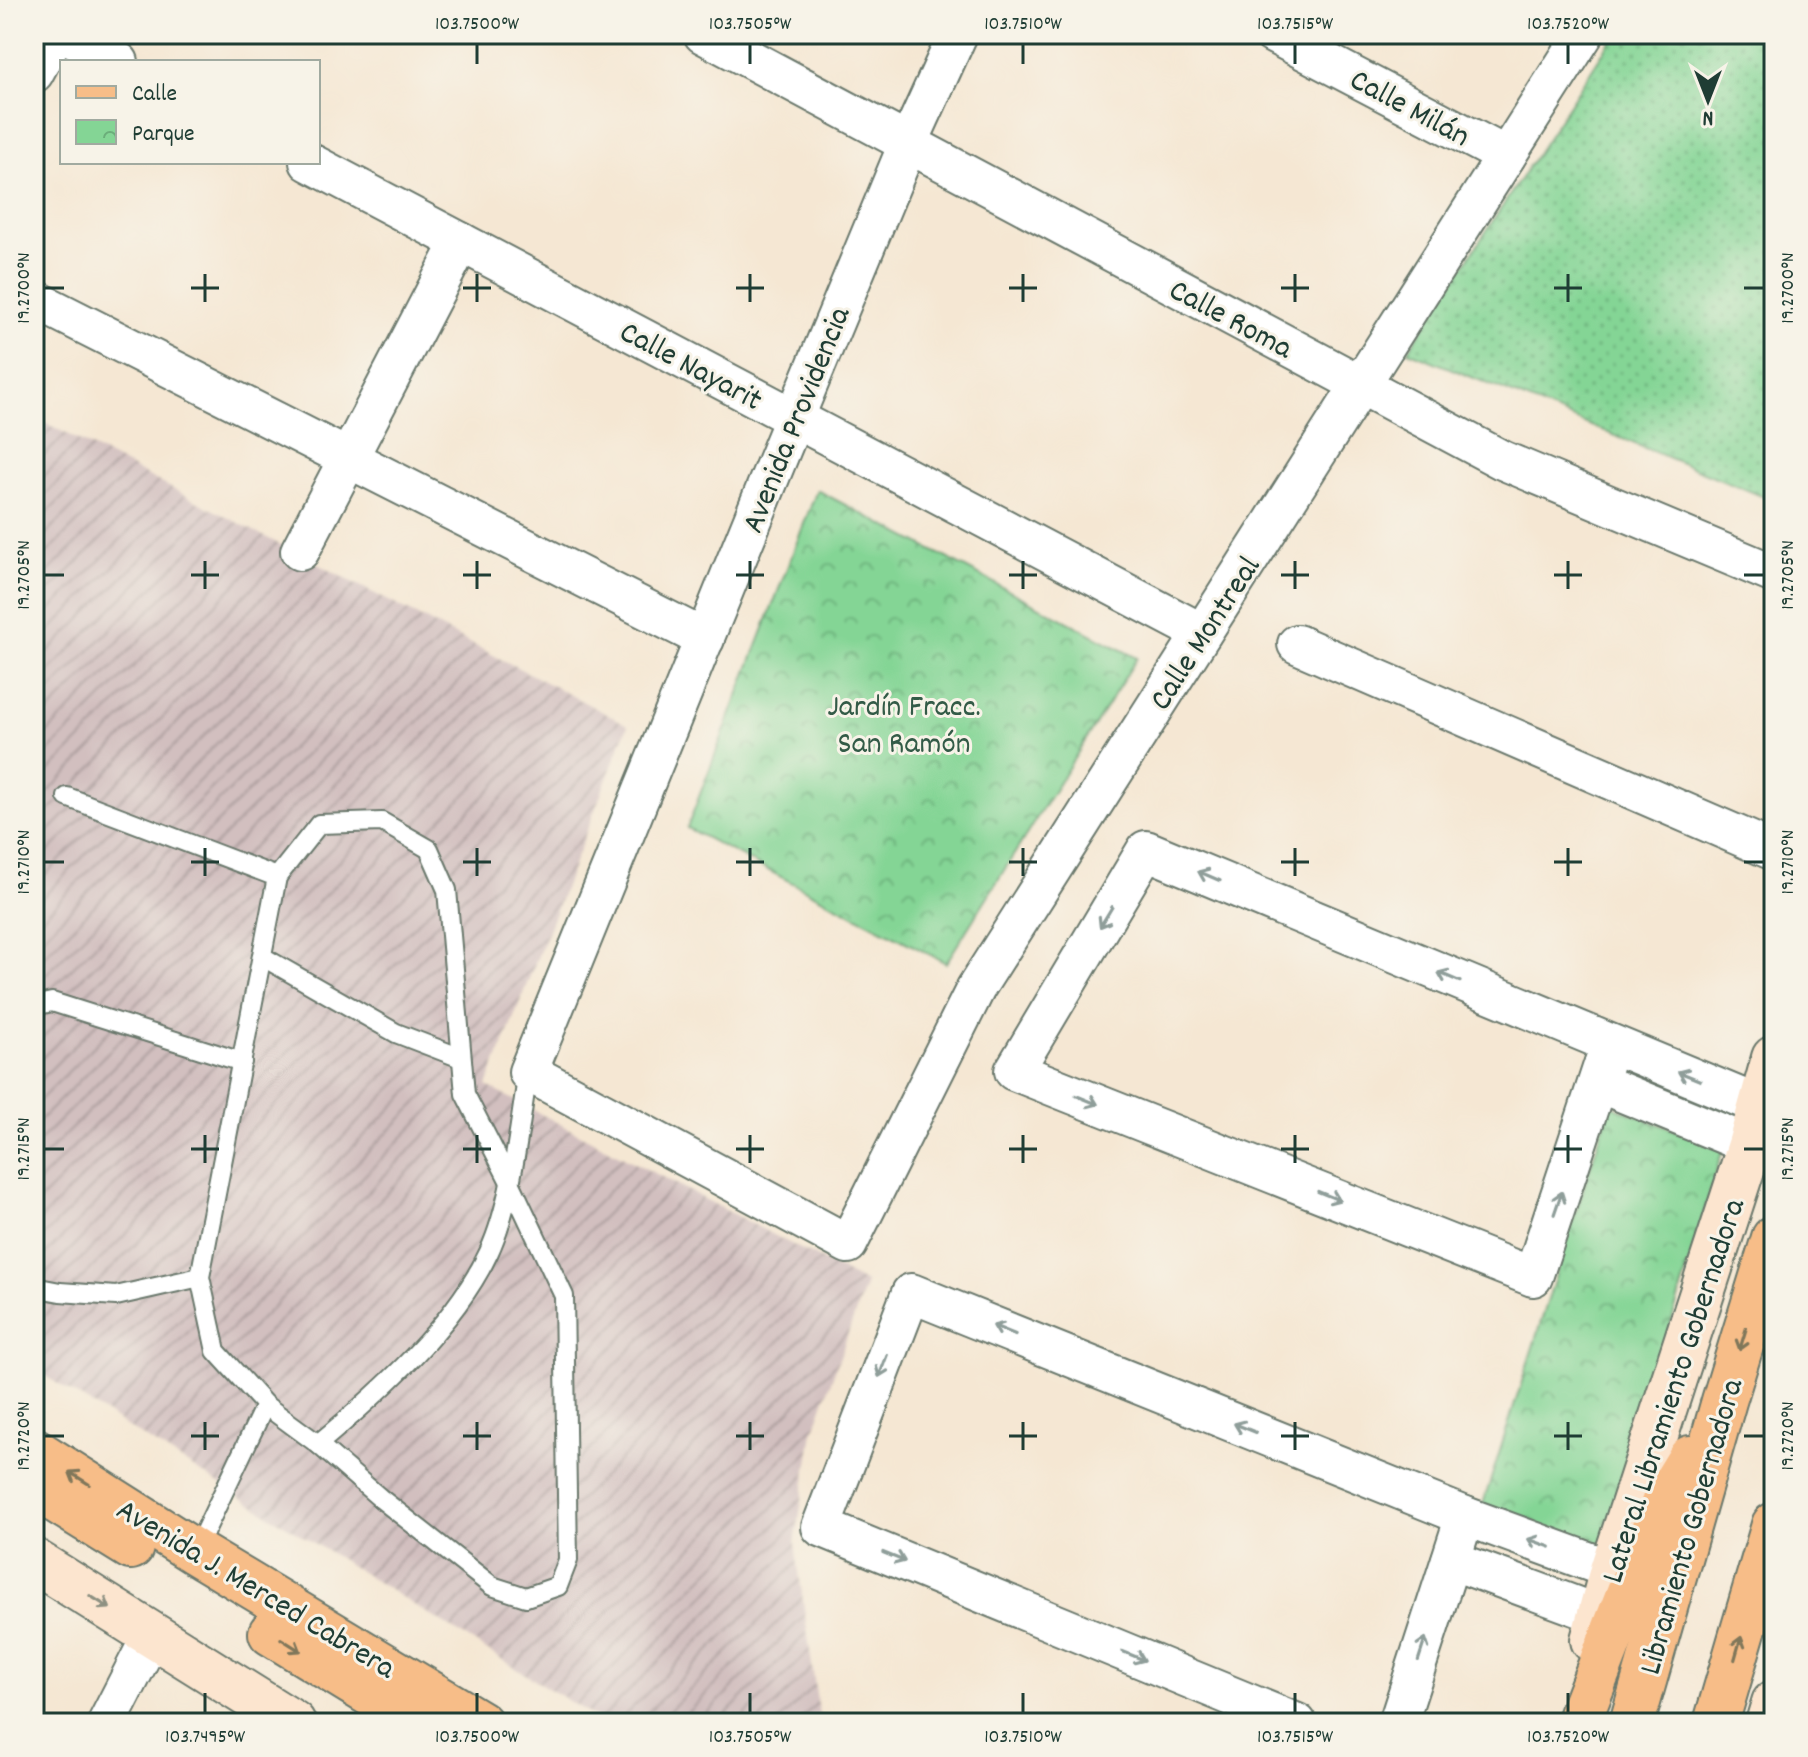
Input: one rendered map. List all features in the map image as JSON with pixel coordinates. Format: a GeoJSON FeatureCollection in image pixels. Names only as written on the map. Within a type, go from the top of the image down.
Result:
{"type":"FeatureCollection","features":[{"type":"Feature","properties":{"kind":"main road","name":"Libramiento Gobernadora"},"geometry":{"type":"LineString","coordinates":[[1632,1723],[1774,1238]]}},
{"type":"Feature","properties":{"kind":"main road"},"geometry":{"type":"LineString","coordinates":[[1575,1723],[1665,1499],[1724,1401]]}},
{"type":"Feature","properties":{"kind":"main road","name":"Avenida J. Merced Cabrera"},"geometry":{"type":"LineString","coordinates":[[34,1450],[195,1552],[480,1723]]}},
{"type":"Feature","properties":{"kind":"main road","name":"Avenida J. Merced Cabrera"},"geometry":{"type":"LineString","coordinates":[[34,1487],[418,1723]]}},
{"type":"Feature","properties":{"kind":"main road"},"geometry":{"type":"LineString","coordinates":[[1716,1723],[1774,1525]]}},
{"type":"Feature","properties":{"kind":"street"},"geometry":{"type":"LineString","coordinates":[[34,73],[55,34]]}},
{"type":"Feature","properties":{"kind":"street"},"geometry":{"type":"LineString","coordinates":[[66,34],[115,60]]}},
{"type":"Feature","properties":{"kind":"street","name":"Calle Roma"},"geometry":{"type":"LineString","coordinates":[[703,34],[1502,460],[1774,574]]}},
{"type":"Feature","properties":{"kind":"street","name":"Avenida Providencia"},"geometry":{"type":"LineString","coordinates":[[528,1072],[908,144],[958,34]]}},
{"type":"Feature","properties":{"kind":"street","name":"Calle Milán"},"geometry":{"type":"LineString","coordinates":[[1273,34],[1506,156]]}},
{"type":"Feature","properties":{"kind":"street","name":"Calle Montreal"},"geometry":{"type":"LineString","coordinates":[[528,1072],[848,1244],[976,988],[1584,34]]}},
{"type":"Feature","properties":{"kind":"street","name":"Calle Nayarit"},"geometry":{"type":"LineString","coordinates":[[313,164],[1202,633]]}},
{"type":"Feature","properties":{"kind":"street"},"geometry":{"type":"LineString","coordinates":[[300,551],[461,242]]}},
{"type":"Feature","properties":{"kind":"street"},"geometry":{"type":"LineString","coordinates":[[34,299],[705,639]]}},
{"type":"Feature","properties":{"kind":"street"},"geometry":{"type":"LineString","coordinates":[[1297,644],[1774,851]]}},
{"type":"Feature","properties":{"kind":"street"},"geometry":{"type":"LineString","coordinates":[[1610,1044],[1533,1277],[1014,1071],[1146,850],[1610,1044],[1755,1126]]}},
{"type":"Feature","properties":{"kind":"street","name":"Lateral Libramiento Gobernadora"},"geometry":{"type":"LineString","coordinates":[[1575,1723],[1612,1570],[1774,1058]]}},
{"type":"Feature","properties":{"kind":"street"},"geometry":{"type":"LineString","coordinates":[[1599,1083],[1755,1126]]}},
{"type":"Feature","properties":{"kind":"street"},"geometry":{"type":"LineString","coordinates":[[1297,1723],[821,1527],[911,1293],[1465,1516],[1612,1570]]}},
{"type":"Feature","properties":{"kind":"street"},"geometry":{"type":"LineString","coordinates":[[1398,1723],[1465,1516]]}},
{"type":"Feature","properties":{"kind":"street"},"geometry":{"type":"LineString","coordinates":[[1451,1560],[1600,1615]]}},
{"type":"Feature","properties":{"kind":"street"},"geometry":{"type":"LineString","coordinates":[[34,1561],[293,1723]]}},
{"type":"Feature","properties":{"kind":"street"},"geometry":{"type":"LineString","coordinates":[[107,1723],[152,1635]]}},
{"type":"Feature","properties":{"kind":"street"},"geometry":{"type":"LineString","coordinates":[[1768,1723],[1774,1703]]}},
{"type":"Feature","properties":{"kind":"lane"},"geometry":{"type":"LineString","coordinates":[[67,797],[277,877]]}},
{"type":"Feature","properties":{"kind":"lane"},"geometry":{"type":"LineString","coordinates":[[382,822],[429,849],[447,890],[465,1094],[564,1296],[568,1560],[558,1586],[526,1597],[492,1586],[380,1498],[318,1444],[265,1405],[216,1351],[200,1277],[263,957],[277,877],[319,824],[382,822]]}},
{"type":"Feature","properties":{"kind":"lane"},"geometry":{"type":"LineString","coordinates":[[263,957],[396,1033],[461,1058]]}},
{"type":"Feature","properties":{"kind":"lane"},"geometry":{"type":"LineString","coordinates":[[34,1006],[52,1002],[242,1062]]}},
{"type":"Feature","properties":{"kind":"lane"},"geometry":{"type":"LineString","coordinates":[[318,1444],[376,1396],[465,1297],[490,1250],[510,1182],[528,1072]]}},
{"type":"Feature","properties":{"kind":"lane"},"geometry":{"type":"LineString","coordinates":[[34,1287],[116,1296],[200,1277]]}},
{"type":"Feature","properties":{"kind":"lane"},"geometry":{"type":"LineString","coordinates":[[195,1552],[265,1405]]}},
{"type":"Feature","properties":{"kind":"shaded area"},"geometry":{"type":"Polygon","coordinates":[[[34,417],[628,725],[487,1086],[866,1283],[813,1432],[795,1543],[820,1723],[604,1723],[34,1369],[34,417]]]}},
{"type":"Feature","properties":{"kind":"green space"},"geometry":{"type":"Polygon","coordinates":[[[1615,34],[1774,34],[1774,501],[1408,351],[1615,34]]]}},
{"type":"Feature","properties":{"kind":"green space","name":"Jardín Fracc. San Ramón"},"geometry":{"type":"Polygon","coordinates":[[[817,490],[1137,658],[946,963],[687,828],[817,490]]]}},
{"type":"Feature","properties":{"kind":"green space"},"geometry":{"type":"Polygon","coordinates":[[[1610,1105],[1723,1149],[1602,1554],[1483,1504],[1610,1105]]]}}]}
